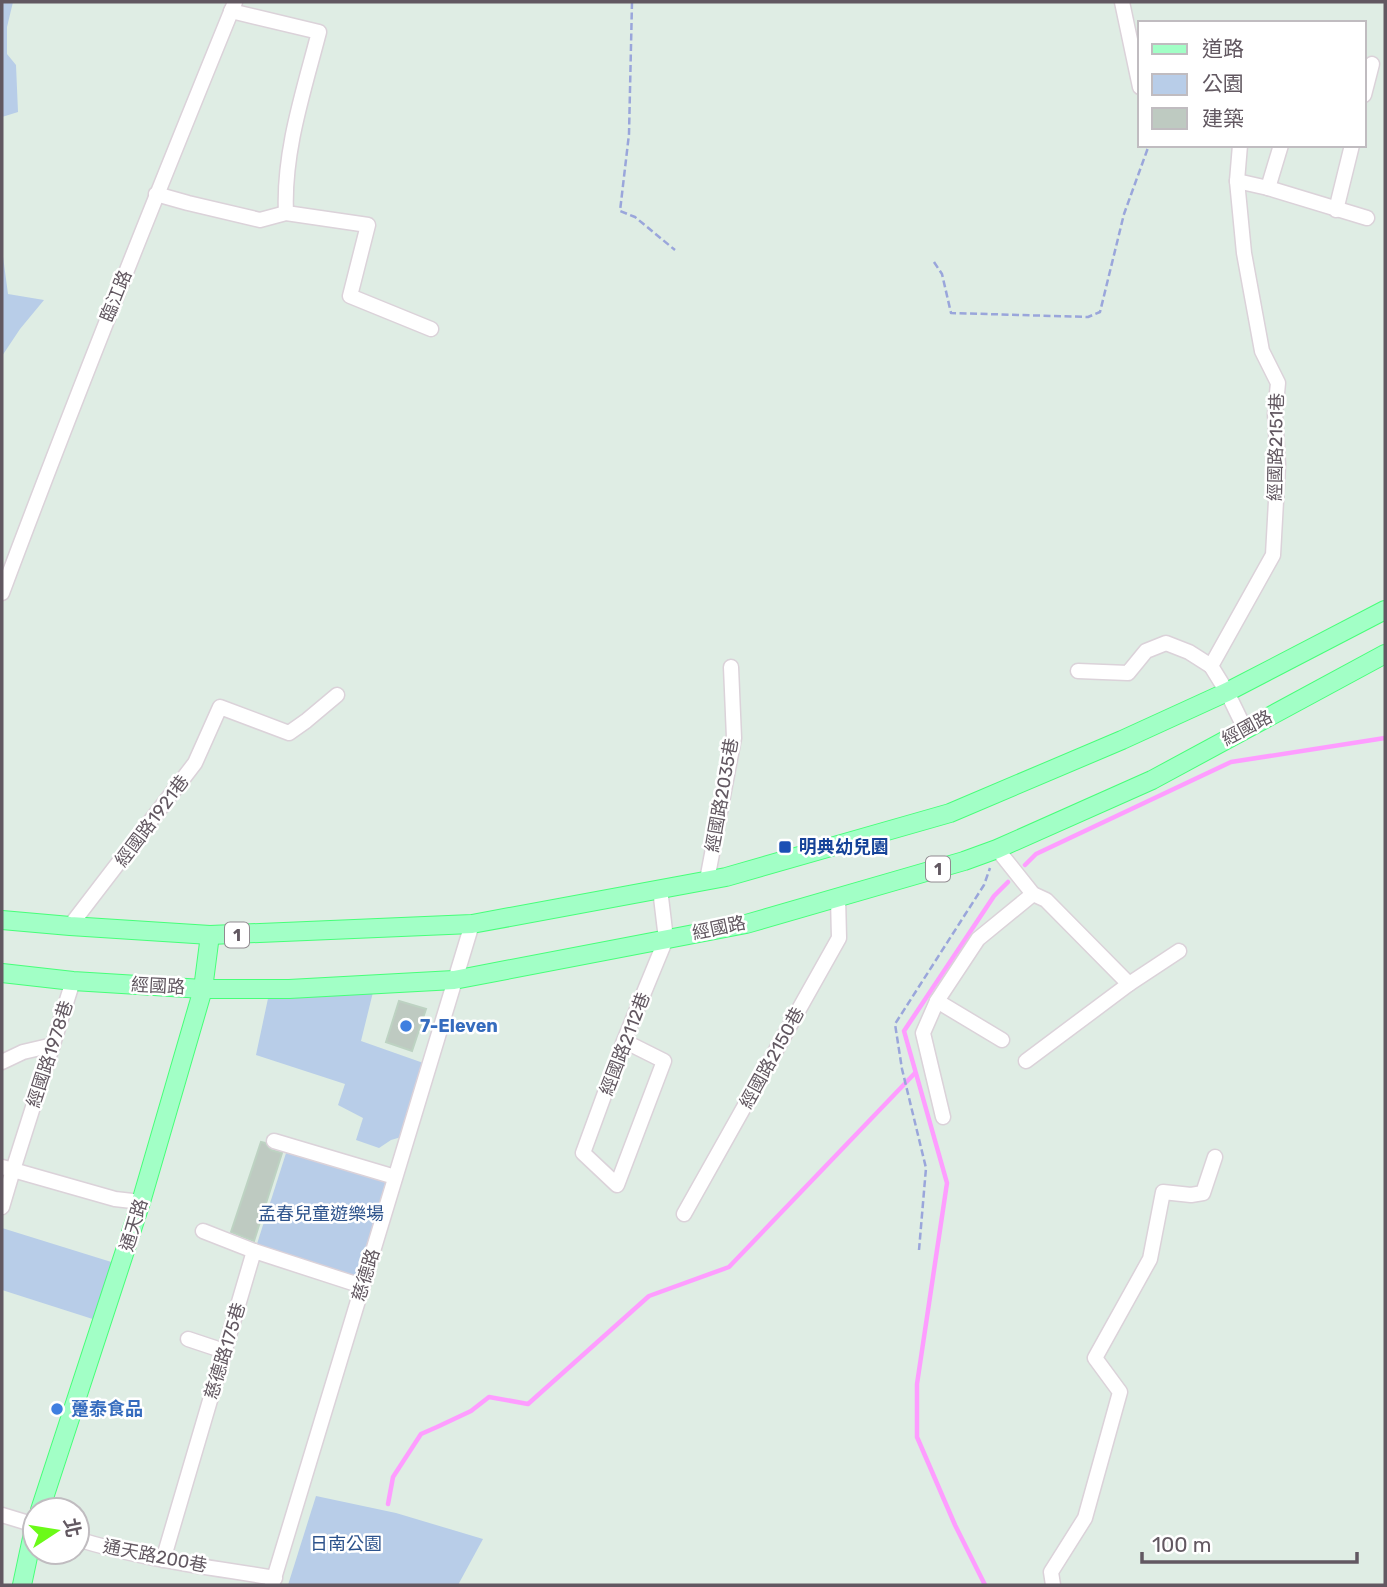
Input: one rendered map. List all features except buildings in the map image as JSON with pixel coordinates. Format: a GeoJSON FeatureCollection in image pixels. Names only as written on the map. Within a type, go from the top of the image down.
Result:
{"type":"FeatureCollection","features":[{"type":"Feature","properties":{"kind":"main road","name":"1"},"geometry":{"type":"LineString","coordinates":[[2,920],[210,935],[472,924],[726,877],[950,813],[1227,692],[1385,610]]}},
{"type":"Feature","properties":{"kind":"main road","name":"經國路"},"geometry":{"type":"LineString","coordinates":[[2,973],[74,981],[203,989],[289,989],[454,980],[746,924],[997,849],[1152,780],[1385,654]]}},
{"type":"Feature","properties":{"kind":"main road","name":"通天路"},"geometry":{"type":"LineString","coordinates":[[45,1496],[141,1202],[203,989],[210,935]]}},
{"type":"Feature","properties":{"kind":"main road"},"geometry":{"type":"LineString","coordinates":[[22,1585],[26,1566]]}},
{"type":"Feature","properties":{"kind":"street"},"geometry":{"type":"LineString","coordinates":[[1122,2],[1138,78]]}},
{"type":"Feature","properties":{"kind":"street"},"geometry":{"type":"LineString","coordinates":[[233,6],[318,32],[296,123],[285,187],[286,213]]}},
{"type":"Feature","properties":{"kind":"street","name":"臨江路"},"geometry":{"type":"LineString","coordinates":[[2,593],[68,417],[233,6]]}},
{"type":"Feature","properties":{"kind":"street"},"geometry":{"type":"LineString","coordinates":[[1366,89],[1374,63]]}},
{"type":"Feature","properties":{"kind":"street","name":"經國路2151巷"},"geometry":{"type":"LineString","coordinates":[[1211,666],[1273,555],[1278,465],[1275,414],[1278,383],[1262,351],[1244,253],[1237,181],[1240,147]]}},
{"type":"Feature","properties":{"kind":"street"},"geometry":{"type":"LineString","coordinates":[[1268,188],[1280,147]]}},
{"type":"Feature","properties":{"kind":"street"},"geometry":{"type":"LineString","coordinates":[[1336,210],[1352,147]]}},
{"type":"Feature","properties":{"kind":"street"},"geometry":{"type":"LineString","coordinates":[[1237,181],[1367,218]]}},
{"type":"Feature","properties":{"kind":"street"},"geometry":{"type":"LineString","coordinates":[[156,194],[260,220],[286,213],[368,225],[351,296],[431,329]]}},
{"type":"Feature","properties":{"kind":"street"},"geometry":{"type":"LineString","coordinates":[[1078,671],[1129,673],[1146,651],[1166,643],[1189,652],[1211,666],[1245,729]]}},
{"type":"Feature","properties":{"kind":"street","name":"經國路2035巷"},"geometry":{"type":"LineString","coordinates":[[707,880],[734,738],[731,667]]}},
{"type":"Feature","properties":{"kind":"street","name":"經國路1921巷"},"geometry":{"type":"LineString","coordinates":[[70,926],[195,763],[220,707],[289,733],[337,695]]}},
{"type":"Feature","properties":{"kind":"street"},"geometry":{"type":"LineString","coordinates":[[997,849],[1033,894],[1046,900],[1129,984]]}},
{"type":"Feature","properties":{"kind":"street","name":"經國路2112巷"},"geometry":{"type":"LineString","coordinates":[[624,1041],[664,1061],[617,1185],[583,1153],[624,1041],[666,939],[660,889]]}},
{"type":"Feature","properties":{"kind":"street"},"geometry":{"type":"LineString","coordinates":[[943,1117],[923,1033],[937,1001],[978,939],[1033,894]]}},
{"type":"Feature","properties":{"kind":"street","name":"經國路2150巷"},"geometry":{"type":"LineString","coordinates":[[684,1214],[839,938],[838,897]]}},
{"type":"Feature","properties":{"kind":"street","name":"慈德路"},"geometry":{"type":"LineString","coordinates":[[274,1582],[472,924]]}},
{"type":"Feature","properties":{"kind":"street"},"geometry":{"type":"LineString","coordinates":[[1026,1061],[1129,984],[1179,951]]}},
{"type":"Feature","properties":{"kind":"street","name":"經國路1978巷"},"geometry":{"type":"LineString","coordinates":[[2,1207],[7,1168],[27,1126],[74,981]]}},
{"type":"Feature","properties":{"kind":"street"},"geometry":{"type":"LineString","coordinates":[[937,1001],[1002,1040]]}},
{"type":"Feature","properties":{"kind":"street"},"geometry":{"type":"LineString","coordinates":[[2,1062],[23,1052],[53,1045]]}},
{"type":"Feature","properties":{"kind":"street"},"geometry":{"type":"LineString","coordinates":[[274,1141],[395,1177]]}},
{"type":"Feature","properties":{"kind":"street"},"geometry":{"type":"LineString","coordinates":[[1053,1585],[1051,1572],[1085,1518],[1120,1392],[1095,1358],[1150,1259],[1163,1192],[1191,1195],[1203,1193],[1215,1157]]}},
{"type":"Feature","properties":{"kind":"street"},"geometry":{"type":"LineString","coordinates":[[7,1168],[115,1199],[141,1202]]}},
{"type":"Feature","properties":{"kind":"street"},"geometry":{"type":"LineString","coordinates":[[203,1231],[254,1251],[362,1286]]}},
{"type":"Feature","properties":{"kind":"street","name":"慈德路175巷"},"geometry":{"type":"LineString","coordinates":[[163,1560],[254,1251]]}},
{"type":"Feature","properties":{"kind":"street"},"geometry":{"type":"LineString","coordinates":[[187,1339],[225,1351]]}},
{"type":"Feature","properties":{"kind":"street"},"geometry":{"type":"LineString","coordinates":[[2,1515],[21,1521]]}},
{"type":"Feature","properties":{"kind":"street","name":"通天路200巷"},"geometry":{"type":"LineString","coordinates":[[91,1543],[236,1579],[274,1582]]}},
{"type":"Feature","properties":{"kind":"path"},"geometry":{"type":"LineString","coordinates":[[632,2],[629,134],[620,211],[635,217],[675,250]]}},
{"type":"Feature","properties":{"kind":"path"},"geometry":{"type":"LineString","coordinates":[[934,262],[942,274],[951,313],[1088,317],[1100,312],[1124,214],[1148,147]]}},
{"type":"Feature","properties":{"kind":"green space"},"geometry":{"type":"Polygon","coordinates":[[[2,2],[13,2],[7,27],[7,54],[16,65],[18,112],[2,117],[2,2]]]}},
{"type":"Feature","properties":{"kind":"green space"},"geometry":{"type":"Polygon","coordinates":[[[2,249],[8,294],[44,300],[2,356],[2,249]]]}},
{"type":"Feature","properties":{"kind":"green space"},"geometry":{"type":"Polygon","coordinates":[[[375,984],[361,1041],[429,1065],[408,1135],[391,1140],[379,1148],[356,1140],[363,1118],[338,1105],[345,1084],[256,1055],[270,989],[375,984]]]}},
{"type":"Feature","properties":{"kind":"green space","name":"孟春兒童遊樂場"},"geometry":{"type":"Polygon","coordinates":[[[287,1150],[386,1181],[357,1280],[256,1247],[287,1150]]]}},
{"type":"Feature","properties":{"kind":"green space"},"geometry":{"type":"Polygon","coordinates":[[[2,1228],[121,1265],[102,1322],[2,1290],[2,1228]]]}},
{"type":"Feature","properties":{"kind":"green space","name":"日南公園"},"geometry":{"type":"Polygon","coordinates":[[[316,1496],[396,1513],[483,1539],[458,1585],[288,1585],[316,1496]]]}},
{"type":"Feature","properties":{"kind":"waterway"},"geometry":{"type":"LineString","coordinates":[[1025,865],[1036,854],[1231,762],[1385,738]]}},
{"type":"Feature","properties":{"kind":"waterway"},"geometry":{"type":"LineString","coordinates":[[985,1585],[955,1525],[917,1437],[917,1384],[947,1183],[904,1031],[994,896],[1008,882]]}},
{"type":"Feature","properties":{"kind":"waterway"},"geometry":{"type":"LineString","coordinates":[[388,1504],[393,1477],[421,1434],[471,1411],[489,1397],[528,1404],[649,1296],[729,1267],[915,1073]]}},
{"type":"Feature","properties":{"kind":"place","name":"明典幼兒園"},"geometry":{"type":"Point","coordinates":[785,847]}},
{"type":"Feature","properties":{"kind":"place","name":"7-Eleven"},"geometry":{"type":"Point","coordinates":[406,1026]}},
{"type":"Feature","properties":{"kind":"place","name":"躉泰食品"},"geometry":{"type":"Point","coordinates":[57,1409]}}]}
